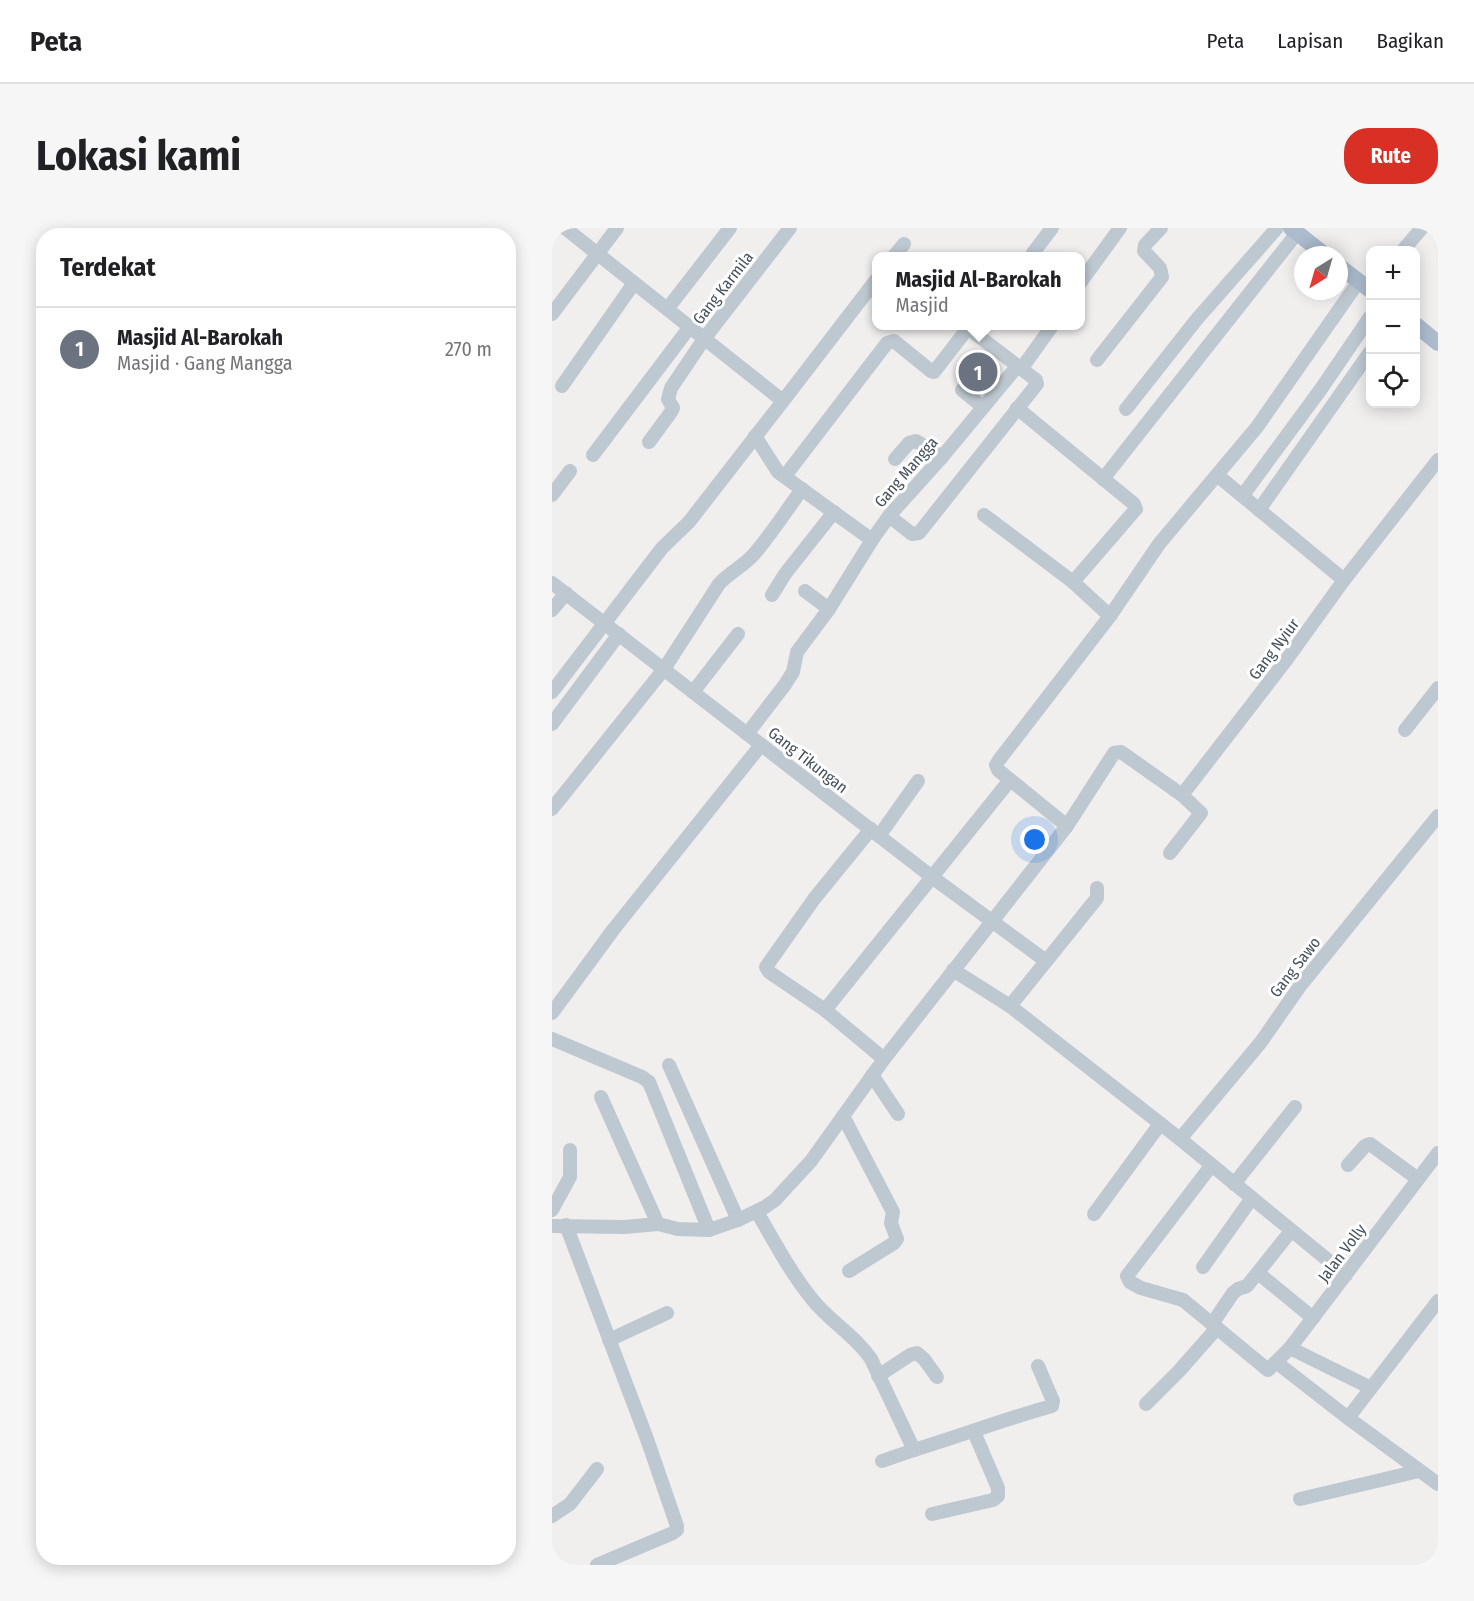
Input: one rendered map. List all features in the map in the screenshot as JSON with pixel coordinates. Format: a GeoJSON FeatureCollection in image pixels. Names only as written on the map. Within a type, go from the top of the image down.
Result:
{"type":"FeatureCollection","features":[{"type":"Feature","properties":{"kind":"main road"},"geometry":{"type":"LineString","coordinates":[[1294,230],[1314,246]]}},
{"type":"Feature","properties":{"kind":"main road"},"geometry":{"type":"LineString","coordinates":[[1348,273],[1365,286]]}},
{"type":"Feature","properties":{"kind":"main road"},"geometry":{"type":"LineString","coordinates":[[1420,328],[1436,338]]}},
{"type":"Feature","properties":{"kind":"street"},"geometry":{"type":"LineString","coordinates":[[565,228],[783,400]]}},
{"type":"Feature","properties":{"kind":"street"},"geometry":{"type":"LineString","coordinates":[[552,314],[617,228]]}},
{"type":"Feature","properties":{"kind":"street"},"geometry":{"type":"LineString","coordinates":[[668,309],[730,228]]}},
{"type":"Feature","properties":{"kind":"street","name":"Gang Karmila"},"geometry":{"type":"LineString","coordinates":[[649,442],[673,408],[668,399],[671,388],[704,339],[790,228]]}},
{"type":"Feature","properties":{"kind":"street"},"geometry":{"type":"LineString","coordinates":[[1034,252],[1052,228]]}},
{"type":"Feature","properties":{"kind":"street"},"geometry":{"type":"LineString","coordinates":[[1085,276],[1120,228]]}},
{"type":"Feature","properties":{"kind":"street"},"geometry":{"type":"LineString","coordinates":[[1097,360],[1162,277],[1160,268],[1144,251],[1145,245],[1161,228]]}},
{"type":"Feature","properties":{"kind":"street"},"geometry":{"type":"LineString","coordinates":[[1126,409],[1197,319],[1277,228]]}},
{"type":"Feature","properties":{"kind":"street"},"geometry":{"type":"LineString","coordinates":[[1406,246],[1422,228]]}},
{"type":"Feature","properties":{"kind":"street"},"geometry":{"type":"LineString","coordinates":[[1103,479],[1294,230]]}},
{"type":"Feature","properties":{"kind":"street"},"geometry":{"type":"LineString","coordinates":[[897,252],[904,244]]}},
{"type":"Feature","properties":{"kind":"street"},"geometry":{"type":"LineString","coordinates":[[562,386],[634,283]]}},
{"type":"Feature","properties":{"kind":"street"},"geometry":{"type":"LineString","coordinates":[[552,692],[662,548],[689,522],[714,492],[872,285]]}},
{"type":"Feature","properties":{"kind":"street"},"geometry":{"type":"LineString","coordinates":[[1067,826],[998,770],[996,765],[1110,616],[1159,544],[1217,476],[1365,286]]}},
{"type":"Feature","properties":{"kind":"street"},"geometry":{"type":"LineString","coordinates":[[1243,495],[1366,323]]}},
{"type":"Feature","properties":{"kind":"street"},"geometry":{"type":"LineString","coordinates":[[593,455],[689,328]]}},
{"type":"Feature","properties":{"kind":"street"},"geometry":{"type":"LineString","coordinates":[[785,476],[887,343],[894,341],[934,372],[965,330]]}},
{"type":"Feature","properties":{"kind":"street"},"geometry":{"type":"LineString","coordinates":[[889,516],[912,534],[919,533],[1037,384],[1036,380],[1022,368],[971,330]]}},
{"type":"Feature","properties":{"kind":"street","name":"Gang Mangga"},"geometry":{"type":"LineString","coordinates":[[747,734],[791,675],[797,652],[829,609],[889,516],[942,457],[1015,369],[1022,368],[1049,330]]}},
{"type":"Feature","properties":{"kind":"street"},"geometry":{"type":"LineString","coordinates":[[1259,510],[1370,354]]}},
{"type":"Feature","properties":{"kind":"street"},"geometry":{"type":"LineString","coordinates":[[962,390],[983,407]]}},
{"type":"Feature","properties":{"kind":"street"},"geometry":{"type":"LineString","coordinates":[[1017,408],[1134,504],[1136,509],[1073,582]]}},
{"type":"Feature","properties":{"kind":"street"},"geometry":{"type":"LineString","coordinates":[[755,436],[778,472],[872,540]]}},
{"type":"Feature","properties":{"kind":"street"},"geometry":{"type":"LineString","coordinates":[[895,459],[911,442],[916,441],[942,457]]}},
{"type":"Feature","properties":{"kind":"street","name":"Gang Nyiur"},"geometry":{"type":"LineString","coordinates":[[1182,795],[1287,659],[1344,580],[1433,475],[1438,460]]}},
{"type":"Feature","properties":{"kind":"street"},"geometry":{"type":"LineString","coordinates":[[552,495],[570,471]]}},
{"type":"Feature","properties":{"kind":"street"},"geometry":{"type":"LineString","coordinates":[[1217,476],[1344,580]]}},
{"type":"Feature","properties":{"kind":"street"},"geometry":{"type":"LineString","coordinates":[[552,809],[664,669],[719,584],[742,567],[755,553],[802,489]]}},
{"type":"Feature","properties":{"kind":"street"},"geometry":{"type":"LineString","coordinates":[[772,595],[785,574],[834,512]]}},
{"type":"Feature","properties":{"kind":"street"},"geometry":{"type":"LineString","coordinates":[[984,515],[1073,582],[1110,616]]}},
{"type":"Feature","properties":{"kind":"street","name":"Gang Tikungan"},"geometry":{"type":"LineString","coordinates":[[552,583],[990,922],[1046,962]]}},
{"type":"Feature","properties":{"kind":"street"},"geometry":{"type":"LineString","coordinates":[[805,591],[829,609]]}},
{"type":"Feature","properties":{"kind":"street"},"geometry":{"type":"LineString","coordinates":[[552,610],[566,594]]}},
{"type":"Feature","properties":{"kind":"street"},"geometry":{"type":"LineString","coordinates":[[552,724],[619,634]]}},
{"type":"Feature","properties":{"kind":"street"},"geometry":{"type":"LineString","coordinates":[[693,692],[738,634]]}},
{"type":"Feature","properties":{"kind":"street"},"geometry":{"type":"LineString","coordinates":[[1405,730],[1438,688]]}},
{"type":"Feature","properties":{"kind":"street"},"geometry":{"type":"LineString","coordinates":[[552,1013],[613,930],[761,745]]}},
{"type":"Feature","properties":{"kind":"street"},"geometry":{"type":"LineString","coordinates":[[597,1565],[677,1530],[647,1439],[609,1340],[559,1226],[624,1227],[658,1224],[678,1229],[706,1230],[757,1212],[775,1200],[795,1180],[884,1059],[1067,826],[1116,752],[1123,753],[1182,795],[1201,813],[1170,852]]}},
{"type":"Feature","properties":{"kind":"street"},"geometry":{"type":"LineString","coordinates":[[825,1010],[1010,780]]}},
{"type":"Feature","properties":{"kind":"street"},"geometry":{"type":"LineString","coordinates":[[884,1059],[825,1010],[769,972],[766,966],[814,899],[875,833],[918,781]]}},
{"type":"Feature","properties":{"kind":"street","name":"Gang Sawo"},"geometry":{"type":"LineString","coordinates":[[1180,1139],[1261,1042],[1300,986],[1438,816]]}},
{"type":"Feature","properties":{"kind":"street"},"geometry":{"type":"LineString","coordinates":[[1010,1006],[1097,898],[1097,888]]}},
{"type":"Feature","properties":{"kind":"street"},"geometry":{"type":"LineString","coordinates":[[953,970],[1010,1006],[1180,1139],[1346,1275]]}},
{"type":"Feature","properties":{"kind":"street"},"geometry":{"type":"LineString","coordinates":[[552,1039],[649,1082],[706,1230]]}},
{"type":"Feature","properties":{"kind":"street"},"geometry":{"type":"LineString","coordinates":[[669,1065],[738,1220]]}},
{"type":"Feature","properties":{"kind":"street"},"geometry":{"type":"LineString","coordinates":[[872,1075],[898,1114]]}},
{"type":"Feature","properties":{"kind":"street"},"geometry":{"type":"LineString","coordinates":[[601,1097],[658,1224]]}},
{"type":"Feature","properties":{"kind":"street"},"geometry":{"type":"LineString","coordinates":[[1234,1184],[1295,1107]]}},
{"type":"Feature","properties":{"kind":"street"},"geometry":{"type":"LineString","coordinates":[[843,1116],[893,1212],[891,1223],[897,1239],[849,1271]]}},
{"type":"Feature","properties":{"kind":"street"},"geometry":{"type":"LineString","coordinates":[[1094,1214],[1160,1124]]}},
{"type":"Feature","properties":{"kind":"street"},"geometry":{"type":"LineString","coordinates":[[1348,1165],[1365,1146],[1370,1144],[1418,1179]]}},
{"type":"Feature","properties":{"kind":"street"},"geometry":{"type":"LineString","coordinates":[[552,1210],[570,1177],[570,1150]]}},
{"type":"Feature","properties":{"kind":"street","name":"Jalan Volly"},"geometry":{"type":"LineString","coordinates":[[1272,1366],[1290,1348],[1438,1153]]}},
{"type":"Feature","properties":{"kind":"street"},"geometry":{"type":"LineString","coordinates":[[1211,1166],[1127,1276],[1130,1282],[1162,1295],[1179,1297],[1214,1326],[1438,1484]]}},
{"type":"Feature","properties":{"kind":"street"},"geometry":{"type":"LineString","coordinates":[[1203,1267],[1252,1198]]}},
{"type":"Feature","properties":{"kind":"street"},"geometry":{"type":"LineString","coordinates":[[757,1212],[790,1268],[813,1301],[864,1348],[914,1450]]}},
{"type":"Feature","properties":{"kind":"street"},"geometry":{"type":"LineString","coordinates":[[1146,1404],[1179,1371],[1214,1326],[1233,1293],[1238,1289],[1246,1288],[1291,1231]]}},
{"type":"Feature","properties":{"kind":"street"},"geometry":{"type":"LineString","coordinates":[[1258,1273],[1313,1318]]}},
{"type":"Feature","properties":{"kind":"street"},"geometry":{"type":"LineString","coordinates":[[1347,1418],[1438,1301]]}},
{"type":"Feature","properties":{"kind":"street"},"geometry":{"type":"LineString","coordinates":[[609,1340],[667,1313]]}},
{"type":"Feature","properties":{"kind":"street"},"geometry":{"type":"LineString","coordinates":[[1290,1348],[1371,1388]]}},
{"type":"Feature","properties":{"kind":"street"},"geometry":{"type":"LineString","coordinates":[[878,1376],[910,1355],[917,1353],[936,1377]]}},
{"type":"Feature","properties":{"kind":"street"},"geometry":{"type":"LineString","coordinates":[[882,1461],[974,1432],[1009,1418],[1052,1406],[1053,1401],[1038,1366]]}},
{"type":"Feature","properties":{"kind":"street"},"geometry":{"type":"LineString","coordinates":[[932,1514],[993,1500],[998,1496],[998,1488],[974,1432]]}},
{"type":"Feature","properties":{"kind":"street"},"geometry":{"type":"LineString","coordinates":[[552,1516],[570,1504],[597,1469]]}},
{"type":"Feature","properties":{"kind":"street"},"geometry":{"type":"LineString","coordinates":[[1300,1498],[1419,1471]]}},
{"type":"Feature","properties":{"kind":"place","name":"Masjid Al-Barokah"},"geometry":{"type":"Point","coordinates":[978,372]}}]}
